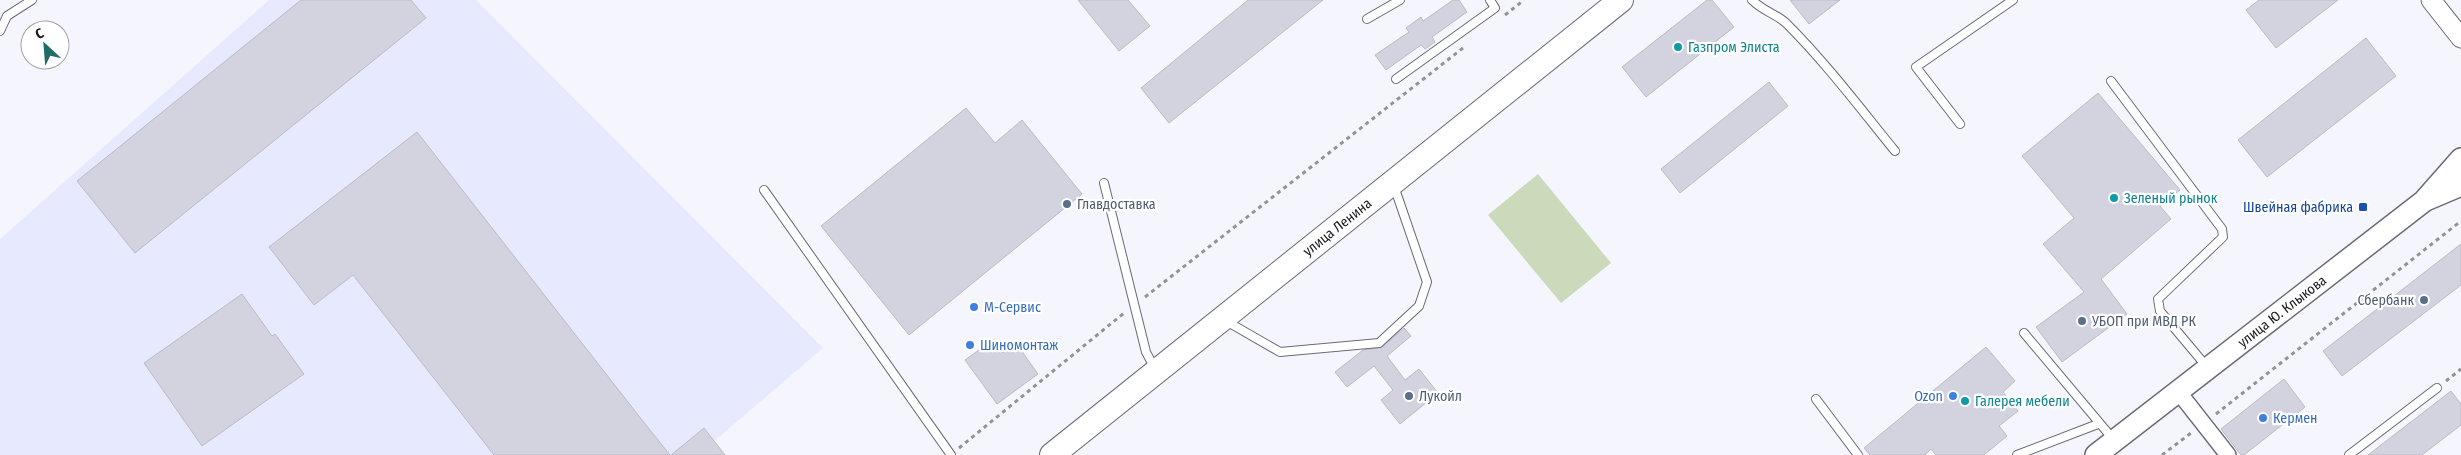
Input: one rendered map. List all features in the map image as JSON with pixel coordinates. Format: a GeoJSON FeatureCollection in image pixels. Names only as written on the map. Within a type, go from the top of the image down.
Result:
{"type":"FeatureCollection","features":[{"type":"Feature","properties":{"kind":"main road","name":"улица Ленина"},"geometry":{"type":"LineString","coordinates":[[1052,455],[1224,320],[1621,0]]}},
{"type":"Feature","properties":{"kind":"main road","name":"улица Ю. Клыкова"},"geometry":{"type":"LineString","coordinates":[[2096,455],[2177,390],[2424,201],[2461,159]]}},
{"type":"Feature","properties":{"kind":"main road"},"geometry":{"type":"LineString","coordinates":[[2424,201],[2461,186]]}},
{"type":"Feature","properties":{"kind":"street"},"geometry":{"type":"LineString","coordinates":[[2431,0],[2461,38]]}},
{"type":"Feature","properties":{"kind":"street"},"geometry":{"type":"LineString","coordinates":[[2177,390],[2228,455]]}},
{"type":"Feature","properties":{"kind":"lane"},"geometry":{"type":"LineString","coordinates":[[0,31],[7,16],[32,0]]}},
{"type":"Feature","properties":{"kind":"lane"},"geometry":{"type":"LineString","coordinates":[[1367,18],[1400,0]]}},
{"type":"Feature","properties":{"kind":"lane"},"geometry":{"type":"LineString","coordinates":[[1396,79],[1495,8],[1490,0]]}},
{"type":"Feature","properties":{"kind":"lane"},"geometry":{"type":"LineString","coordinates":[[1752,0],[1762,10],[1784,21],[1810,47],[1895,151]]}},
{"type":"Feature","properties":{"kind":"lane"},"geometry":{"type":"LineString","coordinates":[[1960,124],[1916,66],[2013,0]]}},
{"type":"Feature","properties":{"kind":"lane"},"geometry":{"type":"LineString","coordinates":[[2111,81],[2222,229],[2223,237],[2158,299],[2160,310],[2207,367]]}},
{"type":"Feature","properties":{"kind":"lane"},"geometry":{"type":"LineString","coordinates":[[1104,183],[1148,358],[1158,372]]}},
{"type":"Feature","properties":{"kind":"lane"},"geometry":{"type":"LineString","coordinates":[[1224,320],[1280,352],[1379,343],[1419,306],[1427,282],[1393,184]]}},
{"type":"Feature","properties":{"kind":"lane"},"geometry":{"type":"LineString","coordinates":[[764,190],[951,455]]}},
{"type":"Feature","properties":{"kind":"lane"},"geometry":{"type":"LineString","coordinates":[[2024,333],[2114,441]]}},
{"type":"Feature","properties":{"kind":"lane"},"geometry":{"type":"LineString","coordinates":[[2349,455],[2437,388]]}},
{"type":"Feature","properties":{"kind":"lane"},"geometry":{"type":"LineString","coordinates":[[1816,399],[1858,455]]}},
{"type":"Feature","properties":{"kind":"lane"},"geometry":{"type":"LineString","coordinates":[[2017,455],[2098,424]]}},
{"type":"Feature","properties":{"kind":"path"},"geometry":{"type":"LineString","coordinates":[[1501,18],[1524,0]]}},
{"type":"Feature","properties":{"kind":"path"},"geometry":{"type":"LineString","coordinates":[[951,455],[1134,305],[1470,43]]}},
{"type":"Feature","properties":{"kind":"path"},"geometry":{"type":"LineString","coordinates":[[2162,455],[2461,221]]}},
{"type":"Feature","properties":{"kind":"path"},"geometry":{"type":"LineString","coordinates":[[2437,388],[2461,370]]}},
{"type":"Feature","properties":{"kind":"shaded area"},"geometry":{"type":"Polygon","coordinates":[[[269,0],[476,0],[823,348],[698,455],[0,455],[0,239],[269,0]]]}},
{"type":"Feature","properties":{"kind":"green space"},"geometry":{"type":"Polygon","coordinates":[[[1538,174],[1611,263],[1561,303],[1488,215],[1538,174]]]}},
{"type":"Feature","properties":{"kind":"building"},"geometry":{"type":"Polygon","coordinates":[[[301,0],[411,0],[426,18],[135,253],[77,181],[301,0]]]}},
{"type":"Feature","properties":{"kind":"building"},"geometry":{"type":"Polygon","coordinates":[[[1078,0],[1128,0],[1150,26],[1119,51],[1078,0]]]}},
{"type":"Feature","properties":{"kind":"building"},"geometry":{"type":"Polygon","coordinates":[[[1248,0],[1323,0],[1169,123],[1141,88],[1248,0]]]}},
{"type":"Feature","properties":{"kind":"building"},"geometry":{"type":"Polygon","coordinates":[[[1453,0],[1459,0],[1467,12],[1432,37],[1435,42],[1425,49],[1421,45],[1386,70],[1375,55],[1409,32],[1406,28],[1421,17],[1423,21],[1453,0]]]}},
{"type":"Feature","properties":{"kind":"building","name":"Газпром Элиста"},"geometry":{"type":"Polygon","coordinates":[[[1707,0],[1712,0],[1734,27],[1646,97],[1622,67],[1707,0]]]}},
{"type":"Feature","properties":{"kind":"building"},"geometry":{"type":"Polygon","coordinates":[[[1790,0],[1840,0],[1809,24],[1790,0]]]}},
{"type":"Feature","properties":{"kind":"building"},"geometry":{"type":"Polygon","coordinates":[[[2259,0],[2338,0],[2276,48],[2246,10],[2259,0]]]}},
{"type":"Feature","properties":{"kind":"building"},"geometry":{"type":"Polygon","coordinates":[[[2366,38],[2396,76],[2267,177],[2238,140],[2366,38]]]}},
{"type":"Feature","properties":{"kind":"building"},"geometry":{"type":"Polygon","coordinates":[[[1769,82],[1788,106],[1680,193],[1661,169],[1769,82]]]}},
{"type":"Feature","properties":{"kind":"building","name":"Зеленый рынок"},"geometry":{"type":"Polygon","coordinates":[[[2098,93],[2180,190],[2160,206],[2171,219],[2101,279],[2127,314],[2062,362],[2036,327],[2084,292],[2043,244],[2074,218],[2022,156],[2098,93]]]}},
{"type":"Feature","properties":{"kind":"building"},"geometry":{"type":"Polygon","coordinates":[[[966,108],[995,143],[1022,120],[1082,194],[909,335],[821,226],[966,108]]]}},
{"type":"Feature","properties":{"kind":"building"},"geometry":{"type":"Polygon","coordinates":[[[417,132],[670,455],[494,455],[353,275],[314,305],[269,247],[417,132]]]}},
{"type":"Feature","properties":{"kind":"building"},"geometry":{"type":"Polygon","coordinates":[[[2461,244],[2461,285],[2342,376],[2323,351],[2461,244]]]}},
{"type":"Feature","properties":{"kind":"building"},"geometry":{"type":"Polygon","coordinates":[[[242,294],[272,336],[275,334],[304,374],[202,446],[144,363],[242,294]]]}},
{"type":"Feature","properties":{"kind":"building"},"geometry":{"type":"Polygon","coordinates":[[[1404,328],[1411,336],[1387,356],[1405,380],[1419,369],[1438,393],[1400,424],[1381,400],[1393,390],[1374,366],[1347,387],[1335,372],[1363,350],[1382,347],[1404,328]]]}},
{"type":"Feature","properties":{"kind":"building"},"geometry":{"type":"Polygon","coordinates":[[[993,340],[1003,353],[1016,343],[1038,374],[997,404],[965,360],[993,340]]]}},
{"type":"Feature","properties":{"kind":"building","name":"Галерея мебели"},"geometry":{"type":"Polygon","coordinates":[[[1986,347],[2015,381],[2003,392],[2018,411],[1999,426],[2007,436],[1984,455],[1936,455],[1931,449],[1925,455],[1870,455],[1864,448],[1986,347]]]}},
{"type":"Feature","properties":{"kind":"building","name":"Кермен"},"geometry":{"type":"Polygon","coordinates":[[[2284,379],[2305,407],[2244,455],[2241,455],[2221,429],[2284,379]]]}},
{"type":"Feature","properties":{"kind":"building"},"geometry":{"type":"Polygon","coordinates":[[[2451,391],[2461,404],[2461,425],[2422,455],[2368,455],[2451,391]]]}},
{"type":"Feature","properties":{"kind":"building"},"geometry":{"type":"Polygon","coordinates":[[[704,428],[725,455],[671,455],[704,428]]]}},
{"type":"Feature","properties":{"kind":"place","name":"Газпром Элиста"},"geometry":{"type":"Point","coordinates":[1678,47]}},
{"type":"Feature","properties":{"kind":"place","name":"Зеленый рынок"},"geometry":{"type":"Point","coordinates":[2114,198]}},
{"type":"Feature","properties":{"kind":"place","name":"Главдоставка"},"geometry":{"type":"Point","coordinates":[1067,204]}},
{"type":"Feature","properties":{"kind":"place","name":"Швейная фабрика"},"geometry":{"type":"Point","coordinates":[2363,207]}},
{"type":"Feature","properties":{"kind":"place","name":"Сбербанк"},"geometry":{"type":"Point","coordinates":[2424,300]}},
{"type":"Feature","properties":{"kind":"place","name":"М-Сервис"},"geometry":{"type":"Point","coordinates":[974,307]}},
{"type":"Feature","properties":{"kind":"place","name":"УБОП при МВД РК"},"geometry":{"type":"Point","coordinates":[2082,321]}},
{"type":"Feature","properties":{"kind":"place","name":"Шиномонтаж"},"geometry":{"type":"Point","coordinates":[970,345]}},
{"type":"Feature","properties":{"kind":"place","name":"Лукойл"},"geometry":{"type":"Point","coordinates":[1409,396]}},
{"type":"Feature","properties":{"kind":"place","name":"Ozon"},"geometry":{"type":"Point","coordinates":[1953,396]}},
{"type":"Feature","properties":{"kind":"place","name":"Галерея мебели"},"geometry":{"type":"Point","coordinates":[1965,401]}},
{"type":"Feature","properties":{"kind":"place","name":"Кермен"},"geometry":{"type":"Point","coordinates":[2263,418]}}]}
